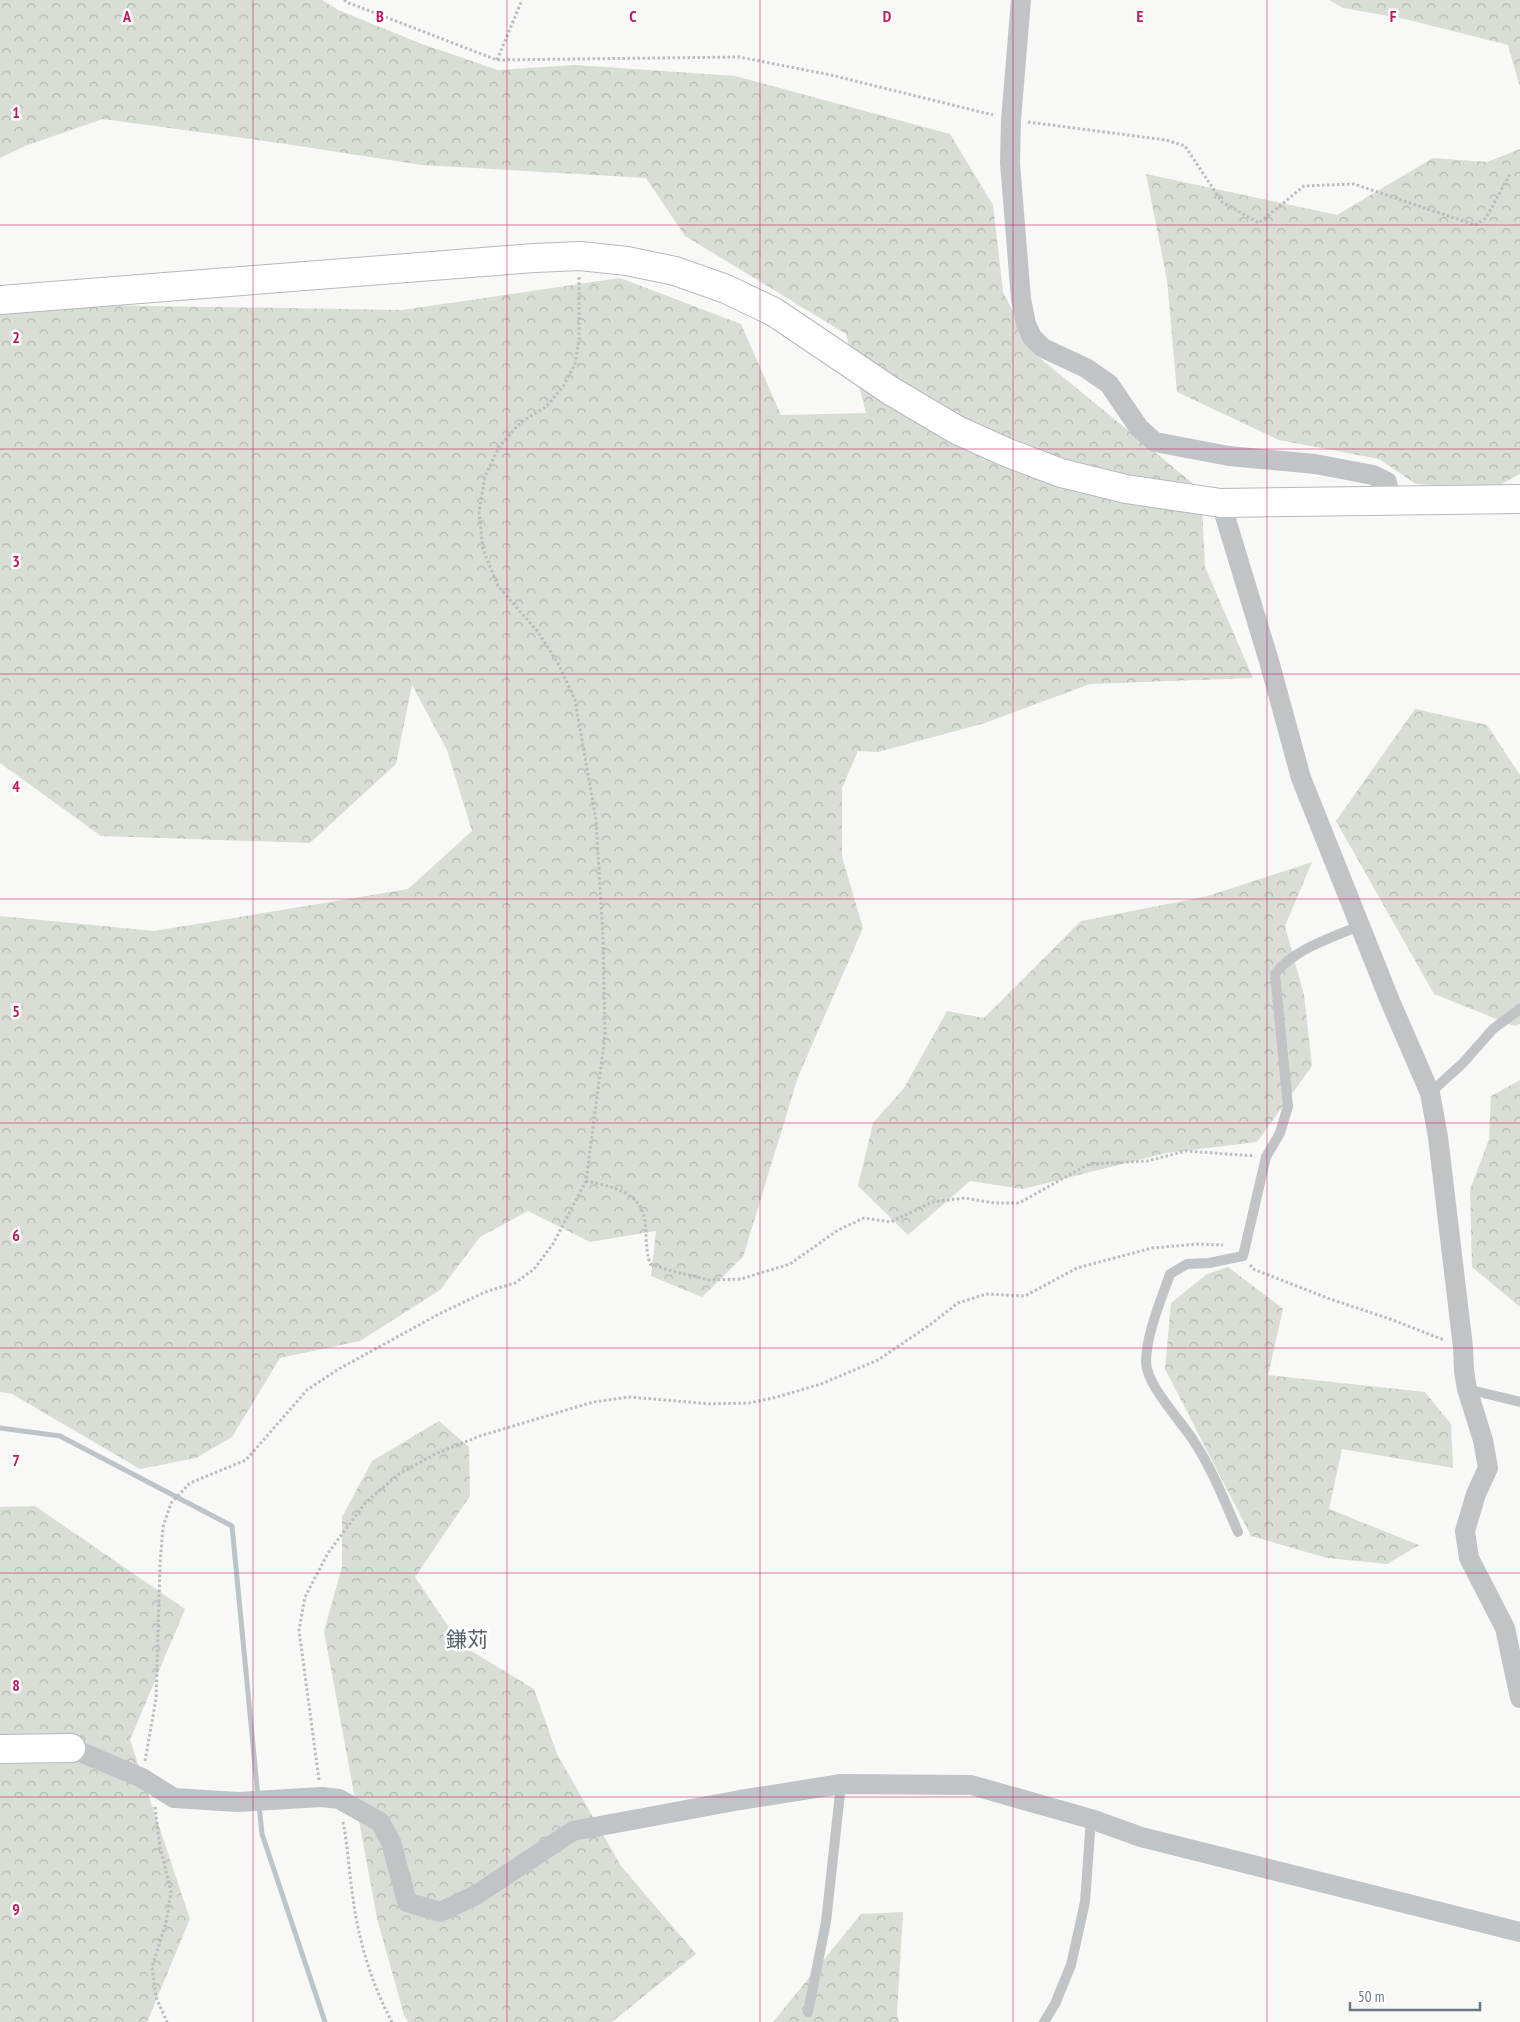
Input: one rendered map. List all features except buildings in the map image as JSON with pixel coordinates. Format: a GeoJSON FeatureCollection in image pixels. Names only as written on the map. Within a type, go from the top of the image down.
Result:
{"type":"FeatureCollection","features":[{"type":"Feature","properties":{"kind":"street"},"geometry":{"type":"LineString","coordinates":[[1021,0],[1011,120],[1010,162],[1016,259],[1026,324],[1032,337],[1043,348],[1086,368],[1109,384],[1139,428],[1155,442],[1229,456],[1314,464],[1373,475],[1387,482],[1390,500]]}},
{"type":"Feature","properties":{"kind":"street"},"geometry":{"type":"LineString","coordinates":[[0,300],[382,269],[580,256],[627,261],[675,271],[726,289],[774,312],[891,391],[957,430],[1008,453],[1062,473],[1126,489],[1221,502],[1520,499]]}},
{"type":"Feature","properties":{"kind":"street"},"geometry":{"type":"LineString","coordinates":[[1221,502],[1269,661],[1300,778],[1361,925],[1390,1001],[1430,1093],[1438,1137],[1463,1347],[1464,1371],[1467,1389],[1483,1440],[1488,1468],[1476,1494],[1466,1531],[1469,1558],[1505,1628],[1520,1698]]}},
{"type":"Feature","properties":{"kind":"street"},"geometry":{"type":"LineString","coordinates":[[0,1749],[71,1748],[142,1778],[174,1798],[238,1802],[330,1798],[380,1822],[391,1842],[407,1902],[440,1912],[476,1895],[572,1831],[740,1800],[841,1784],[971,1785],[1091,1819],[1141,1837],[1520,1932]]}},
{"type":"Feature","properties":{"kind":"lane"},"geometry":{"type":"LineString","coordinates":[[1238,1532],[1218,1484],[1195,1442],[1152,1381],[1146,1364],[1148,1342],[1170,1274],[1187,1264],[1209,1263],[1242,1256],[1266,1157],[1280,1133],[1288,1106],[1275,974],[1284,963],[1303,951],[1361,925]]}},
{"type":"Feature","properties":{"kind":"lane"},"geometry":{"type":"LineString","coordinates":[[1430,1093],[1463,1063],[1493,1029],[1520,1009]]}},
{"type":"Feature","properties":{"kind":"lane"},"geometry":{"type":"LineString","coordinates":[[1467,1389],[1520,1402]]}},
{"type":"Feature","properties":{"kind":"lane"},"geometry":{"type":"LineString","coordinates":[[808,2012],[826,1922],[841,1784]]}},
{"type":"Feature","properties":{"kind":"lane"},"geometry":{"type":"LineString","coordinates":[[1044,2022],[1055,2004],[1071,1965],[1085,1902],[1091,1819]]}},
{"type":"Feature","properties":{"kind":"path"},"geometry":{"type":"LineString","coordinates":[[344,0],[497,60],[739,57],[831,75],[1011,120],[1166,140],[1185,146],[1222,202],[1259,223],[1304,186],[1354,184],[1475,225],[1486,218],[1510,174]]}},
{"type":"Feature","properties":{"kind":"path"},"geometry":{"type":"LineString","coordinates":[[497,60],[522,0]]}},
{"type":"Feature","properties":{"kind":"path"},"geometry":{"type":"LineString","coordinates":[[167,2022],[156,1997],[152,1967],[166,1923],[171,1892],[160,1847],[155,1806],[142,1778],[156,1699],[160,1565],[163,1527],[171,1503],[190,1483],[246,1460],[307,1390],[337,1370],[439,1314],[485,1292],[515,1282],[534,1269],[553,1244],[586,1181],[605,1036],[603,937],[596,820],[575,700],[559,665],[538,632],[498,586],[483,549],[479,512],[485,476],[500,447],[520,423],[547,406],[564,385],[576,364],[579,339],[580,256]]}},
{"type":"Feature","properties":{"kind":"path"},"geometry":{"type":"LineString","coordinates":[[586,1181],[614,1187],[628,1194],[636,1202],[645,1219],[646,1248],[650,1264],[709,1280],[741,1279],[790,1264],[838,1230],[864,1218],[891,1222],[932,1202],[965,1198],[994,1203],[1019,1203],[1090,1164],[1147,1161],[1186,1151],[1266,1157]]}},
{"type":"Feature","properties":{"kind":"path"},"geometry":{"type":"LineString","coordinates":[[392,2022],[385,2009],[371,1971],[360,1932],[353,1899],[348,1848],[330,1798],[299,1630],[305,1597],[328,1553],[366,1502],[400,1474],[435,1454],[480,1436],[593,1402],[630,1397],[711,1404],[749,1403],[821,1384],[878,1360],[958,1303],[986,1294],[1024,1296],[1077,1268],[1152,1248],[1198,1244],[1223,1245],[1242,1256],[1253,1269],[1352,1308],[1390,1319],[1463,1347]]}},
{"type":"Feature","properties":{"kind":"green space"},"geometry":{"type":"Polygon","coordinates":[[[0,0],[322,0],[338,10],[422,44],[498,70],[576,65],[735,76],[950,134],[993,205],[1003,292],[1036,355],[1201,490],[1205,567],[1253,678],[1090,684],[985,723],[878,752],[858,751],[842,788],[842,857],[863,928],[798,1077],[743,1257],[702,1297],[651,1276],[656,1231],[590,1242],[528,1211],[480,1237],[440,1290],[360,1341],[280,1358],[232,1437],[196,1458],[140,1469],[12,1394],[0,1392],[0,916],[154,931],[408,889],[472,831],[447,750],[412,685],[396,764],[310,843],[101,836],[0,763],[0,309],[29,304],[402,310],[620,278],[741,324],[781,415],[866,413],[846,334],[685,236],[646,178],[422,165],[103,119],[25,146],[0,158],[0,0]]]}},
{"type":"Feature","properties":{"kind":"green space"},"geometry":{"type":"Polygon","coordinates":[[[1329,0],[1520,0],[1520,87],[1508,45],[1405,19],[1343,8],[1329,0]]]}},
{"type":"Feature","properties":{"kind":"green space"},"geometry":{"type":"Polygon","coordinates":[[[1520,149],[1520,474],[1492,489],[1416,484],[1379,459],[1279,440],[1177,392],[1167,280],[1146,174],[1337,215],[1433,158],[1487,162],[1520,149]]]}},
{"type":"Feature","properties":{"kind":"green space"},"geometry":{"type":"Polygon","coordinates":[[[1415,709],[1487,725],[1520,775],[1520,1024],[1514,1026],[1434,994],[1336,821],[1415,709]]]}},
{"type":"Feature","properties":{"kind":"green space"},"geometry":{"type":"Polygon","coordinates":[[[1312,862],[1285,926],[1304,995],[1312,1066],[1257,1142],[1166,1153],[1023,1189],[970,1181],[908,1235],[858,1186],[873,1123],[904,1088],[947,1011],[984,1018],[1081,921],[1208,896],[1312,862]]]}},
{"type":"Feature","properties":{"kind":"green space"},"geometry":{"type":"Polygon","coordinates":[[[1520,1080],[1520,1307],[1472,1267],[1470,1190],[1489,1139],[1491,1096],[1520,1080]]]}},
{"type":"Feature","properties":{"kind":"green space"},"geometry":{"type":"Polygon","coordinates":[[[1228,1267],[1283,1309],[1268,1375],[1425,1392],[1451,1424],[1453,1468],[1342,1449],[1329,1509],[1419,1545],[1387,1564],[1327,1558],[1251,1536],[1165,1369],[1171,1303],[1207,1274],[1228,1267]]]}},
{"type":"Feature","properties":{"kind":"green space"},"geometry":{"type":"Polygon","coordinates":[[[439,1421],[469,1447],[470,1496],[415,1577],[460,1644],[534,1689],[557,1754],[621,1866],[696,1954],[612,2022],[408,2022],[404,2015],[377,1918],[324,1631],[342,1567],[342,1517],[372,1461],[439,1421]]]}},
{"type":"Feature","properties":{"kind":"green space"},"geometry":{"type":"Polygon","coordinates":[[[35,1506],[185,1609],[130,1740],[190,1919],[147,2022],[0,2022],[0,1507],[35,1506]]]}},
{"type":"Feature","properties":{"kind":"green space"},"geometry":{"type":"Polygon","coordinates":[[[903,1912],[897,2014],[899,2022],[773,2022],[861,1914],[903,1912]]]}},
{"type":"Feature","properties":{"kind":"waterway"},"geometry":{"type":"LineString","coordinates":[[0,1428],[60,1436],[232,1526],[258,1797]]}},
{"type":"Feature","properties":{"kind":"waterway"},"geometry":{"type":"LineString","coordinates":[[259,1805],[262,1834],[325,2022]]}},
{"type":"Feature","properties":{"kind":"district","name":"鎌苅"},"geometry":{"type":"Point","coordinates":[467,1639]}}]}
